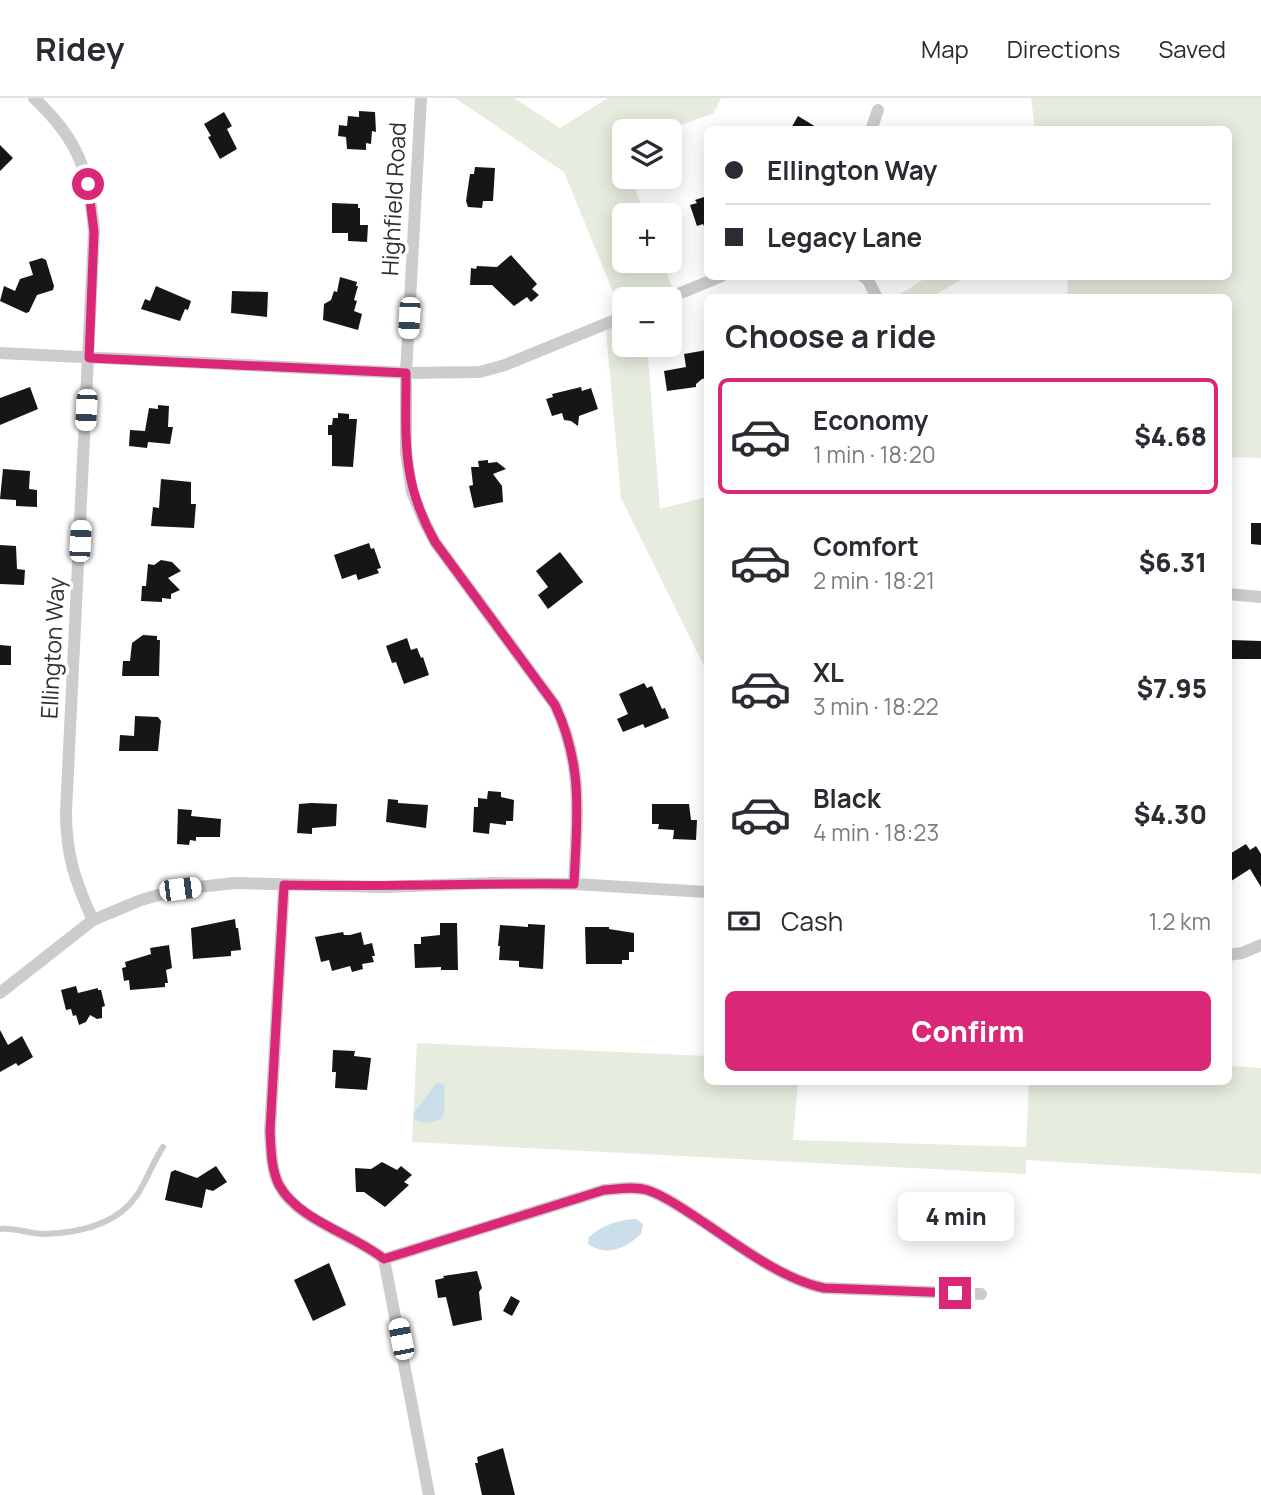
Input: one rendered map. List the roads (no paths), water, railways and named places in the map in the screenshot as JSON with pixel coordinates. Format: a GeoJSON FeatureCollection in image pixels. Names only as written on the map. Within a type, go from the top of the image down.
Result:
{"type":"FeatureCollection","features":[{"type":"Feature","properties":{"kind":"street","name":"Ellington Way"},"geometry":{"type":"LineString","coordinates":[[34,98],[57,119],[73,143],[86,172],[92,201],[94,232],[89,358],[66,836],[76,883],[93,920]]}},
{"type":"Feature","properties":{"kind":"street","name":"Highfield Road"},"geometry":{"type":"LineString","coordinates":[[421,98],[406,373],[406,453],[412,492],[435,542],[555,705],[566,729],[577,784],[574,884]]}},
{"type":"Feature","properties":{"kind":"street"},"geometry":{"type":"LineString","coordinates":[[872,126],[878,110]]}},
{"type":"Feature","properties":{"kind":"street"},"geometry":{"type":"LineString","coordinates":[[682,292],[712,280]]}},
{"type":"Feature","properties":{"kind":"street"},"geometry":{"type":"LineString","coordinates":[[0,353],[406,373],[480,372],[505,365],[612,321]]}},
{"type":"Feature","properties":{"kind":"street"},"geometry":{"type":"LineString","coordinates":[[1232,594],[1261,597]]}},
{"type":"Feature","properties":{"kind":"street"},"geometry":{"type":"LineString","coordinates":[[0,993],[93,920],[180,889],[234,883],[383,887],[461,883],[574,884],[704,892]]}},
{"type":"Feature","properties":{"kind":"street"},"geometry":{"type":"LineString","coordinates":[[284,885],[270,1131],[272,1160],[278,1184],[294,1204],[368,1246],[384,1259],[429,1495]]}},
{"type":"Feature","properties":{"kind":"street"},"geometry":{"type":"LineString","coordinates":[[1232,954],[1261,945]]}},
{"type":"Feature","properties":{"kind":"street"},"geometry":{"type":"LineString","coordinates":[[384,1259],[604,1190],[625,1188],[647,1190],[668,1200],[785,1274],[806,1284],[824,1288],[981,1294]]}},
{"type":"Feature","properties":{"kind":"lane"},"geometry":{"type":"LineString","coordinates":[[0,1229],[9,1228],[40,1234],[66,1232],[101,1224],[126,1209],[137,1195],[163,1147]]}},
{"type":"Feature","properties":{"kind":"water"},"geometry":{"type":"Polygon","coordinates":[[[437,1082],[444,1084],[445,1107],[442,1119],[429,1123],[415,1120],[413,1114],[437,1082]]]}},
{"type":"Feature","properties":{"kind":"water"},"geometry":{"type":"Polygon","coordinates":[[[636,1219],[643,1224],[641,1234],[628,1244],[609,1251],[588,1244],[589,1237],[605,1226],[636,1219]]]}}]}
